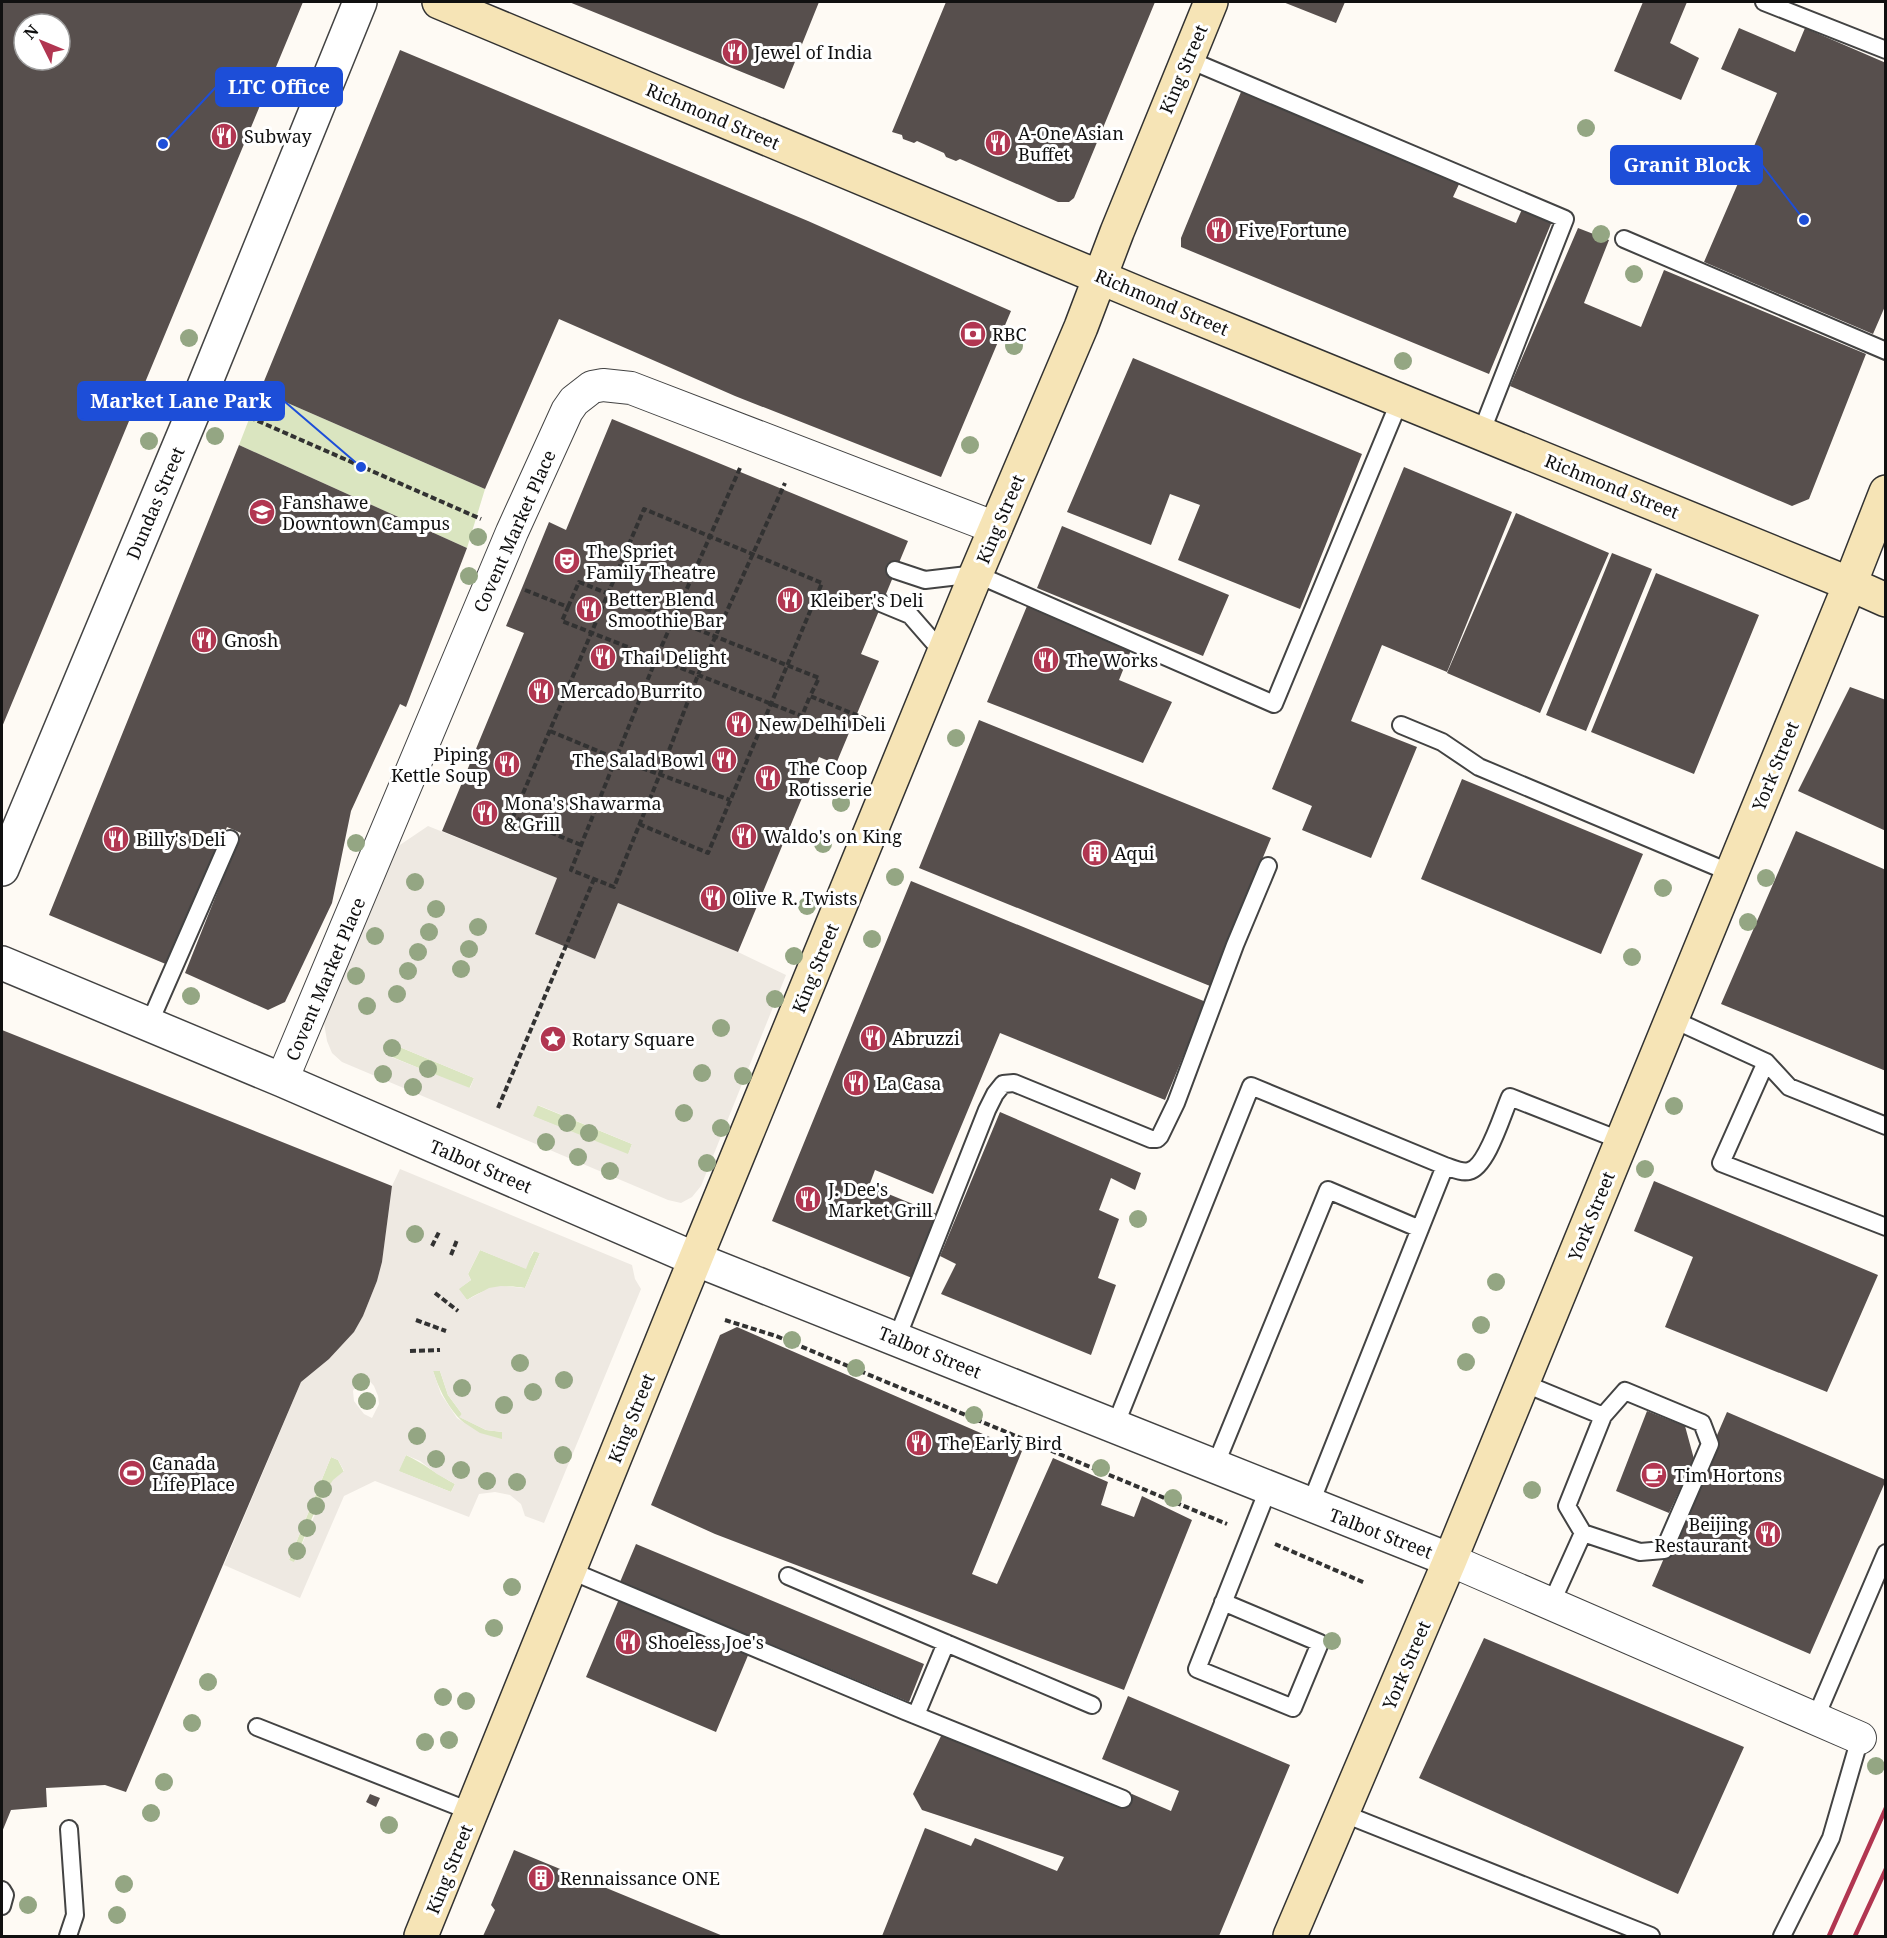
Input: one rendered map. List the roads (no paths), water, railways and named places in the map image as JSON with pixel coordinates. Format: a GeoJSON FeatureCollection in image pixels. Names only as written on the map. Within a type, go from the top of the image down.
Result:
{"type":"FeatureCollection","features":[{"type":"Feature","properties":{"kind":"main road","name":"Richmond Street"},"geometry":{"type":"LineString","coordinates":[[440,2],[1886,600]]}},
{"type":"Feature","properties":{"kind":"main road","name":"King Street"},"geometry":{"type":"LineString","coordinates":[[421,1936],[695,1259],[976,574],[1081,327],[1211,2]]}},
{"type":"Feature","properties":{"kind":"main road","name":"York Street"},"geometry":{"type":"LineString","coordinates":[[1290,1936],[1450,1560],[1886,492]]}},
{"type":"Feature","properties":{"kind":"street","name":"Dundas Street"},"geometry":{"type":"LineString","coordinates":[[2,869],[200,396],[360,2]]}},
{"type":"Feature","properties":{"kind":"street","name":"Covent Market Place"},"geometry":{"type":"LineString","coordinates":[[282,1080],[512,532],[567,411],[582,393],[603,385],[631,388],[996,528]]}},
{"type":"Feature","properties":{"kind":"street","name":"Talbot Street"},"geometry":{"type":"LineString","coordinates":[[2,963],[282,1080],[695,1259],[1450,1560],[1860,1738]]}},
{"type":"Feature","properties":{"kind":"lane"},"geometry":{"type":"LineString","coordinates":[[1764,2],[1886,50]]}},
{"type":"Feature","properties":{"kind":"lane"},"geometry":{"type":"LineString","coordinates":[[1187,59],[1565,219],[1481,433]]}},
{"type":"Feature","properties":{"kind":"lane"},"geometry":{"type":"LineString","coordinates":[[1624,239],[1886,351]]}},
{"type":"Feature","properties":{"kind":"lane"},"geometry":{"type":"LineString","coordinates":[[895,570],[925,580],[976,574],[1274,704],[1400,400]]}},
{"type":"Feature","properties":{"kind":"lane"},"geometry":{"type":"LineString","coordinates":[[881,603],[910,615],[944,654]]}},
{"type":"Feature","properties":{"kind":"lane"},"geometry":{"type":"LineString","coordinates":[[1401,725],[1442,742],[1479,767],[1731,873]]}},
{"type":"Feature","properties":{"kind":"lane"},"geometry":{"type":"LineString","coordinates":[[149,1024],[230,839]]}},
{"type":"Feature","properties":{"kind":"lane"},"geometry":{"type":"LineString","coordinates":[[897,1338],[987,1110],[1003,1084],[1014,1083],[1151,1139],[1160,1136],[1176,1104],[1235,945],[1268,866]]}},
{"type":"Feature","properties":{"kind":"lane"},"geometry":{"type":"LineString","coordinates":[[1672,1019],[1766,1062],[1789,1087],[1886,1126]]}},
{"type":"Feature","properties":{"kind":"lane"},"geometry":{"type":"LineString","coordinates":[[1766,1062],[1721,1163],[1886,1227]]}},
{"type":"Feature","properties":{"kind":"lane"},"geometry":{"type":"LineString","coordinates":[[1115,1426],[1251,1086],[1463,1172],[1471,1171],[1483,1162],[1510,1097],[1622,1141]]}},
{"type":"Feature","properties":{"kind":"lane"},"geometry":{"type":"LineString","coordinates":[[1310,1505],[1445,1166]]}},
{"type":"Feature","properties":{"kind":"lane"},"geometry":{"type":"LineString","coordinates":[[1215,1466],[1328,1190],[1420,1229]]}},
{"type":"Feature","properties":{"kind":"lane"},"geometry":{"type":"LineString","coordinates":[[1523,1383],[1603,1416]]}},
{"type":"Feature","properties":{"kind":"lane"},"geometry":{"type":"LineString","coordinates":[[1625,1391],[1702,1423],[1710,1444],[1664,1550],[1640,1552],[1583,1533],[1567,1506],[1603,1416],[1625,1391]]}},
{"type":"Feature","properties":{"kind":"lane"},"geometry":{"type":"LineString","coordinates":[[1223,1602],[1320,1643],[1293,1708],[1197,1669],[1223,1602],[1269,1487]]}},
{"type":"Feature","properties":{"kind":"lane"},"geometry":{"type":"LineString","coordinates":[[1551,1604],[1583,1533]]}},
{"type":"Feature","properties":{"kind":"lane"},"geometry":{"type":"LineString","coordinates":[[1815,1719],[1886,1553]]}},
{"type":"Feature","properties":{"kind":"lane"},"geometry":{"type":"LineString","coordinates":[[569,1570],[1123,1799]]}},
{"type":"Feature","properties":{"kind":"lane"},"geometry":{"type":"LineString","coordinates":[[788,1576],[1092,1705]]}},
{"type":"Feature","properties":{"kind":"lane"},"geometry":{"type":"LineString","coordinates":[[916,1715],[946,1643]]}},
{"type":"Feature","properties":{"kind":"lane"},"geometry":{"type":"LineString","coordinates":[[257,1727],[472,1812]]}},
{"type":"Feature","properties":{"kind":"lane"},"geometry":{"type":"LineString","coordinates":[[1782,1936],[1831,1838],[1860,1738]]}},
{"type":"Feature","properties":{"kind":"lane"},"geometry":{"type":"LineString","coordinates":[[1342,1813],[1651,1936]]}},
{"type":"Feature","properties":{"kind":"lane"},"geometry":{"type":"LineString","coordinates":[[68,1936],[75,1916],[69,1829]]}},
{"type":"Feature","properties":{"kind":"lane"},"geometry":{"type":"LineString","coordinates":[[2,1890],[5,1894],[2,1906]]}},
{"type":"Feature","properties":{"kind":"railway"},"geometry":{"type":"LineString","coordinates":[[1829,1936],[1886,1808]]}},
{"type":"Feature","properties":{"kind":"railway"},"geometry":{"type":"LineString","coordinates":[[1855,1936],[1886,1869]]}},
{"type":"Feature","properties":{"kind":"place","name":"Jewel of India"},"geometry":{"type":"Point","coordinates":[735,52]}},
{"type":"Feature","properties":{"kind":"place","name":"Subway"},"geometry":{"type":"Point","coordinates":[224,136]}},
{"type":"Feature","properties":{"kind":"place","name":"A-One Asian Buffet"},"geometry":{"type":"Point","coordinates":[998,143]}},
{"type":"Feature","properties":{"kind":"place","name":"LTC Office"},"geometry":{"type":"Point","coordinates":[163,144]}},
{"type":"Feature","properties":{"kind":"place","name":"Granit Block"},"geometry":{"type":"Point","coordinates":[1804,220]}},
{"type":"Feature","properties":{"kind":"place","name":"Five Fortune"},"geometry":{"type":"Point","coordinates":[1219,230]}},
{"type":"Feature","properties":{"kind":"place","name":"RBC"},"geometry":{"type":"Point","coordinates":[973,334]}},
{"type":"Feature","properties":{"kind":"place","name":"Market Lane Park"},"geometry":{"type":"Point","coordinates":[361,467]}},
{"type":"Feature","properties":{"kind":"place","name":"Fanshawe Downtown Campus"},"geometry":{"type":"Point","coordinates":[262,512]}},
{"type":"Feature","properties":{"kind":"place","name":"The Spriet Family Theatre"},"geometry":{"type":"Point","coordinates":[567,561]}},
{"type":"Feature","properties":{"kind":"place","name":"Kleiber's Deli"},"geometry":{"type":"Point","coordinates":[790,600]}},
{"type":"Feature","properties":{"kind":"place","name":"Better Blend Smoothie Bar"},"geometry":{"type":"Point","coordinates":[589,609]}},
{"type":"Feature","properties":{"kind":"place","name":"Gnosh"},"geometry":{"type":"Point","coordinates":[204,640]}},
{"type":"Feature","properties":{"kind":"place","name":"Thai Delight"},"geometry":{"type":"Point","coordinates":[603,657]}},
{"type":"Feature","properties":{"kind":"place","name":"The Works"},"geometry":{"type":"Point","coordinates":[1046,660]}},
{"type":"Feature","properties":{"kind":"place","name":"Mercado Burrito"},"geometry":{"type":"Point","coordinates":[541,691]}},
{"type":"Feature","properties":{"kind":"place","name":"New Delhi Deli"},"geometry":{"type":"Point","coordinates":[739,724]}},
{"type":"Feature","properties":{"kind":"place","name":"The Salad Bowl"},"geometry":{"type":"Point","coordinates":[724,760]}},
{"type":"Feature","properties":{"kind":"place","name":"Piping Kettle Soup"},"geometry":{"type":"Point","coordinates":[507,764]}},
{"type":"Feature","properties":{"kind":"place","name":"The Coop Rotisserie"},"geometry":{"type":"Point","coordinates":[768,778]}},
{"type":"Feature","properties":{"kind":"place","name":"Mona's Shawarma & Grill"},"geometry":{"type":"Point","coordinates":[485,813]}},
{"type":"Feature","properties":{"kind":"place","name":"Waldo's on King"},"geometry":{"type":"Point","coordinates":[744,836]}},
{"type":"Feature","properties":{"kind":"place","name":"Billy's Deli"},"geometry":{"type":"Point","coordinates":[116,839]}},
{"type":"Feature","properties":{"kind":"place","name":"Aqui"},"geometry":{"type":"Point","coordinates":[1095,853]}},
{"type":"Feature","properties":{"kind":"place","name":"Olive R. Twists"},"geometry":{"type":"Point","coordinates":[713,898]}},
{"type":"Feature","properties":{"kind":"place","name":"Abruzzi"},"geometry":{"type":"Point","coordinates":[873,1038]}},
{"type":"Feature","properties":{"kind":"place","name":"Rotary Square"},"geometry":{"type":"Point","coordinates":[553,1039]}},
{"type":"Feature","properties":{"kind":"place","name":"La Casa"},"geometry":{"type":"Point","coordinates":[856,1083]}},
{"type":"Feature","properties":{"kind":"place","name":"J. Dee's Market Grill"},"geometry":{"type":"Point","coordinates":[808,1199]}},
{"type":"Feature","properties":{"kind":"place","name":"The Early Bird"},"geometry":{"type":"Point","coordinates":[919,1443]}},
{"type":"Feature","properties":{"kind":"place","name":"Canada Life Place"},"geometry":{"type":"Point","coordinates":[132,1473]}},
{"type":"Feature","properties":{"kind":"place","name":"Tim Hortons"},"geometry":{"type":"Point","coordinates":[1654,1475]}},
{"type":"Feature","properties":{"kind":"place","name":"Beijing Restaurant"},"geometry":{"type":"Point","coordinates":[1768,1534]}},
{"type":"Feature","properties":{"kind":"place","name":"Shoeless Joe's"},"geometry":{"type":"Point","coordinates":[628,1642]}},
{"type":"Feature","properties":{"kind":"place","name":"Rennaissance ONE"},"geometry":{"type":"Point","coordinates":[541,1878]}}]}
